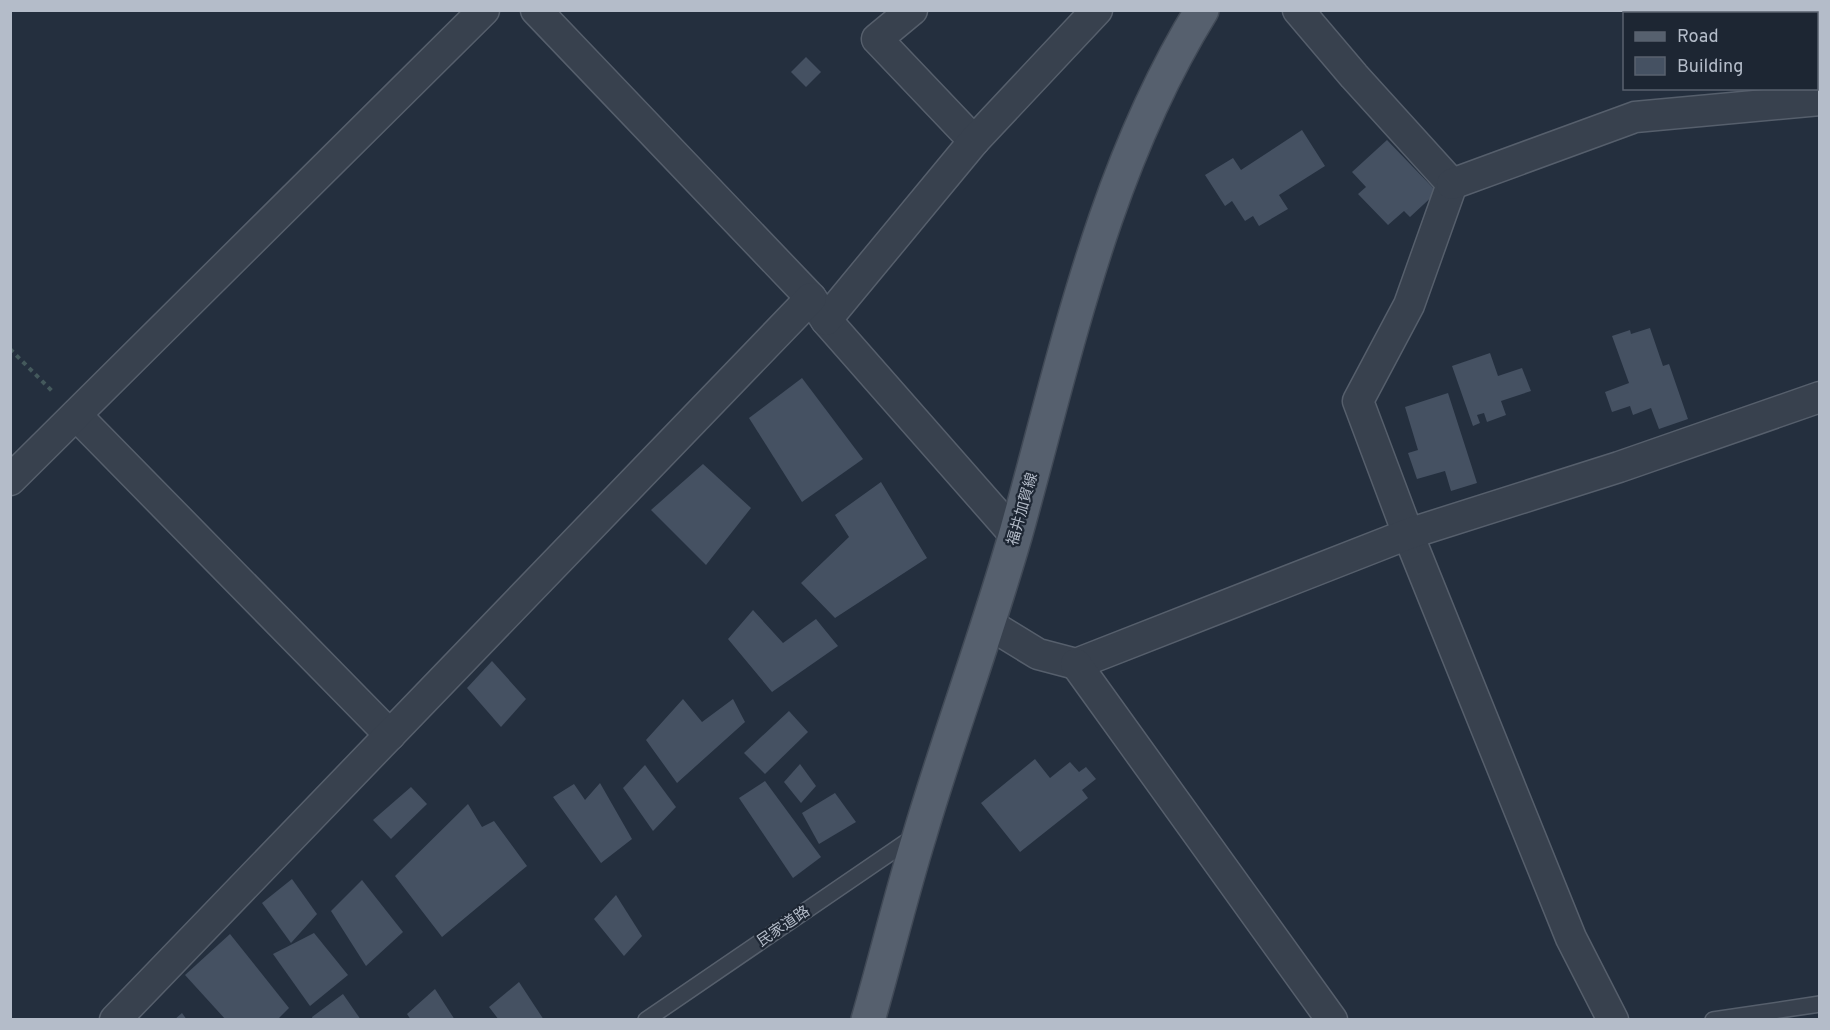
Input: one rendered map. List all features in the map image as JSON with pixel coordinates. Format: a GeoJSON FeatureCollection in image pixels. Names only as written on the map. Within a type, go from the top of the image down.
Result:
{"type":"FeatureCollection","features":[{"type":"Feature","properties":{"kind":"main road","name":"福井加賀線"},"geometry":{"type":"LineString","coordinates":[[868,1020],[920,833],[1015,535],[1100,232],[1124,165],[1141,128],[1174,57],[1202,10]]}},
{"type":"Feature","properties":{"kind":"street"},"geometry":{"type":"LineString","coordinates":[[10,480],[484,10]]}},
{"type":"Feature","properties":{"kind":"street"},"geometry":{"type":"LineString","coordinates":[[536,10],[818,309],[1015,535]]}},
{"type":"Feature","properties":{"kind":"street"},"geometry":{"type":"LineString","coordinates":[[912,10],[877,39],[974,141]]}},
{"type":"Feature","properties":{"kind":"street"},"geometry":{"type":"LineString","coordinates":[[115,1020],[390,735],[818,309],[1097,10]]}},
{"type":"Feature","properties":{"kind":"street"},"geometry":{"type":"LineString","coordinates":[[1299,10],[1354,76],[1452,184]]}},
{"type":"Feature","properties":{"kind":"street"},"geometry":{"type":"LineString","coordinates":[[1452,184],[1635,117],[1820,100]]}},
{"type":"Feature","properties":{"kind":"street"},"geometry":{"type":"LineString","coordinates":[[1452,184],[1409,305],[1358,401],[1408,534],[1571,938],[1613,1020]]}},
{"type":"Feature","properties":{"kind":"street"},"geometry":{"type":"LineString","coordinates":[[988,624],[1038,654],[1077,664],[1408,534],[1619,467],[1820,397]]}},
{"type":"Feature","properties":{"kind":"street"},"geometry":{"type":"LineString","coordinates":[[76,416],[390,735]]}},
{"type":"Feature","properties":{"kind":"street"},"geometry":{"type":"LineString","coordinates":[[1077,664],[1332,1020]]}},
{"type":"Feature","properties":{"kind":"lane","name":"民家道路"},"geometry":{"type":"LineString","coordinates":[[646,1020],[920,833]]}},
{"type":"Feature","properties":{"kind":"lane"},"geometry":{"type":"LineString","coordinates":[[1713,1020],[1820,1004]]}},
{"type":"Feature","properties":{"kind":"path"},"geometry":{"type":"LineString","coordinates":[[10,349],[76,416]]}},
{"type":"Feature","properties":{"kind":"building"},"geometry":{"type":"Polygon","coordinates":[[[806,57],[821,72],[806,87],[791,72],[806,57]]]}},
{"type":"Feature","properties":{"kind":"building"},"geometry":{"type":"Polygon","coordinates":[[[1302,130],[1325,166],[1279,195],[1288,209],[1259,226],[1253,216],[1245,221],[1232,201],[1225,206],[1205,175],[1233,158],[1241,170],[1302,130]]]}},
{"type":"Feature","properties":{"kind":"building"},"geometry":{"type":"Polygon","coordinates":[[[1387,140],[1437,192],[1410,217],[1404,211],[1388,225],[1358,194],[1366,187],[1352,172],[1387,140]]]}},
{"type":"Feature","properties":{"kind":"building"},"geometry":{"type":"Polygon","coordinates":[[[1650,328],[1663,366],[1669,364],[1688,419],[1659,429],[1651,408],[1633,415],[1630,406],[1612,412],[1605,392],[1629,383],[1612,336],[1630,330],[1631,334],[1650,328]]]}},
{"type":"Feature","properties":{"kind":"building"},"geometry":{"type":"Polygon","coordinates":[[[1490,353],[1498,376],[1522,368],[1531,391],[1501,401],[1506,415],[1487,422],[1484,413],[1477,415],[1480,423],[1473,426],[1452,366],[1490,353]]]}},
{"type":"Feature","properties":{"kind":"building"},"geometry":{"type":"Polygon","coordinates":[[[802,378],[863,459],[802,502],[749,418],[802,378]]]}},
{"type":"Feature","properties":{"kind":"building"},"geometry":{"type":"Polygon","coordinates":[[[1448,393],[1477,483],[1451,491],[1445,471],[1417,479],[1408,453],[1418,450],[1405,407],[1448,393]]]}},
{"type":"Feature","properties":{"kind":"building"},"geometry":{"type":"Polygon","coordinates":[[[703,464],[751,508],[706,565],[651,510],[703,464]]]}},
{"type":"Feature","properties":{"kind":"building"},"geometry":{"type":"Polygon","coordinates":[[[881,482],[927,558],[835,618],[801,583],[849,537],[835,515],[881,482]]]}},
{"type":"Feature","properties":{"kind":"building"},"geometry":{"type":"Polygon","coordinates":[[[753,610],[783,643],[816,619],[838,646],[772,692],[728,639],[753,610]]]}},
{"type":"Feature","properties":{"kind":"building"},"geometry":{"type":"Polygon","coordinates":[[[492,661],[526,699],[501,727],[467,688],[492,661]]]}},
{"type":"Feature","properties":{"kind":"building"},"geometry":{"type":"Polygon","coordinates":[[[683,699],[702,722],[733,699],[745,722],[677,783],[646,740],[683,699]]]}},
{"type":"Feature","properties":{"kind":"building"},"geometry":{"type":"Polygon","coordinates":[[[789,711],[808,732],[765,774],[744,753],[789,711]]]}},
{"type":"Feature","properties":{"kind":"building"},"geometry":{"type":"Polygon","coordinates":[[[1035,759],[1050,778],[1070,762],[1079,772],[1086,767],[1096,779],[1082,790],[1088,798],[1020,852],[981,803],[1035,759]]]}},
{"type":"Feature","properties":{"kind":"building"},"geometry":{"type":"Polygon","coordinates":[[[800,764],[816,786],[801,803],[784,782],[800,764]]]}},
{"type":"Feature","properties":{"kind":"building"},"geometry":{"type":"Polygon","coordinates":[[[645,765],[676,807],[653,831],[623,788],[645,765]]]}},
{"type":"Feature","properties":{"kind":"building"},"geometry":{"type":"Polygon","coordinates":[[[765,781],[821,857],[793,878],[739,798],[765,781]]]}},
{"type":"Feature","properties":{"kind":"building"},"geometry":{"type":"Polygon","coordinates":[[[600,783],[632,839],[601,863],[553,797],[574,784],[585,800],[600,783]]]}},
{"type":"Feature","properties":{"kind":"building"},"geometry":{"type":"Polygon","coordinates":[[[411,787],[427,804],[391,839],[373,820],[411,787]]]}},
{"type":"Feature","properties":{"kind":"building"},"geometry":{"type":"Polygon","coordinates":[[[835,793],[856,822],[819,844],[802,813],[835,793]]]}},
{"type":"Feature","properties":{"kind":"building"},"geometry":{"type":"Polygon","coordinates":[[[468,804],[482,827],[494,821],[527,866],[442,937],[395,876],[468,804]]]}},
{"type":"Feature","properties":{"kind":"building"},"geometry":{"type":"Polygon","coordinates":[[[292,879],[317,914],[291,943],[262,903],[292,879]]]}},
{"type":"Feature","properties":{"kind":"building"},"geometry":{"type":"Polygon","coordinates":[[[362,880],[403,932],[366,966],[331,911],[362,880]]]}},
{"type":"Feature","properties":{"kind":"building"},"geometry":{"type":"Polygon","coordinates":[[[616,895],[642,936],[624,956],[594,919],[616,895]]]}},
{"type":"Feature","properties":{"kind":"building"},"geometry":{"type":"Polygon","coordinates":[[[314,933],[348,975],[310,1006],[273,954],[314,933]]]}},
{"type":"Feature","properties":{"kind":"building"},"geometry":{"type":"Polygon","coordinates":[[[230,934],[289,1008],[277,1020],[226,1020],[185,975],[230,934]]]}},
{"type":"Feature","properties":{"kind":"building"},"geometry":{"type":"Polygon","coordinates":[[[519,982],[544,1020],[499,1020],[489,1007],[519,982]]]}},
{"type":"Feature","properties":{"kind":"building"},"geometry":{"type":"Polygon","coordinates":[[[435,989],[455,1020],[411,1020],[407,1014],[435,989]]]}},
{"type":"Feature","properties":{"kind":"building"},"geometry":{"type":"Polygon","coordinates":[[[343,994],[361,1020],[313,1020],[312,1017],[343,994]]]}},
{"type":"Feature","properties":{"kind":"building"},"geometry":{"type":"Polygon","coordinates":[[[182,1013],[187,1020],[174,1020],[182,1013]]]}}]}
